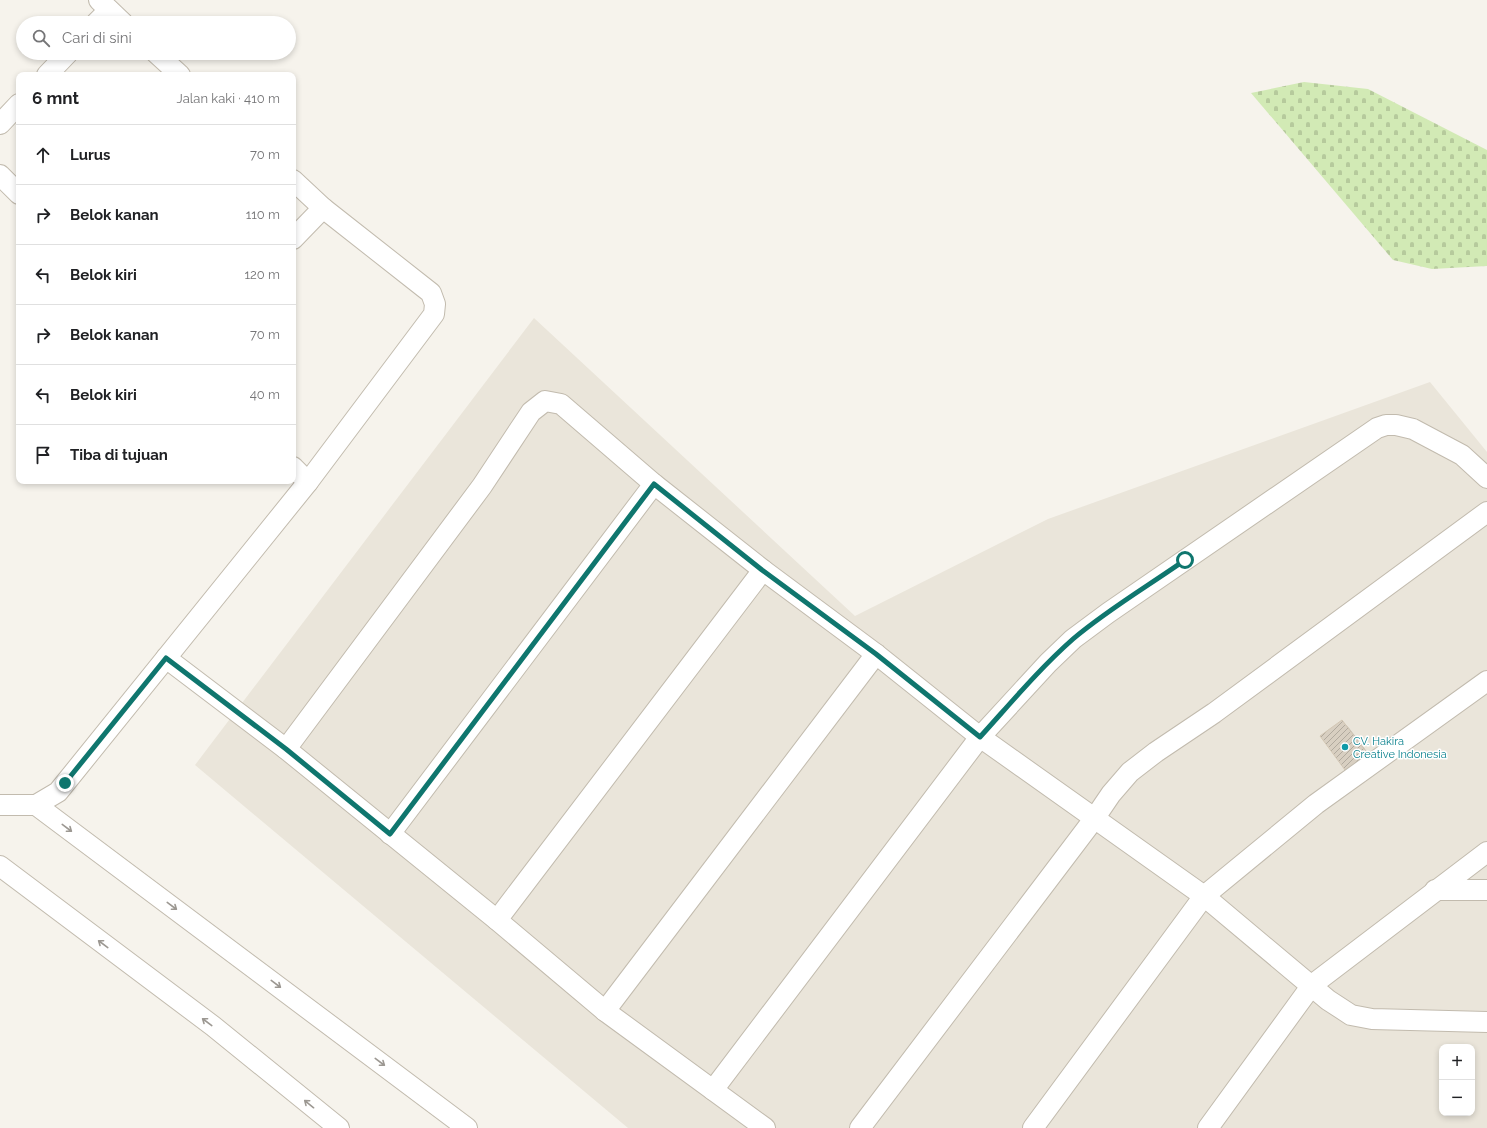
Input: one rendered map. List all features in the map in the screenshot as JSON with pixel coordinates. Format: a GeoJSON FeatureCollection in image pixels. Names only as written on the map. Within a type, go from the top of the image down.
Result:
{"type":"FeatureCollection","features":[{"type":"Feature","properties":{"kind":"street"},"geometry":{"type":"LineString","coordinates":[[101,11],[110,16]]}},
{"type":"Feature","properties":{"kind":"street"},"geometry":{"type":"LineString","coordinates":[[50,72],[61,60]]}},
{"type":"Feature","properties":{"kind":"street"},"geometry":{"type":"LineString","coordinates":[[164,60],[177,72]]}},
{"type":"Feature","properties":{"kind":"street"},"geometry":{"type":"LineString","coordinates":[[0,124],[16,107]]}},
{"type":"Feature","properties":{"kind":"street"},"geometry":{"type":"LineString","coordinates":[[0,175],[16,191]]}},
{"type":"Feature","properties":{"kind":"street"},"geometry":{"type":"LineString","coordinates":[[0,805],[36,805],[58,792],[308,482],[434,314],[435,304],[431,293],[323,208],[296,183]]}},
{"type":"Feature","properties":{"kind":"street"},"geometry":{"type":"LineString","coordinates":[[296,236],[323,208]]}},
{"type":"Feature","properties":{"kind":"street"},"geometry":{"type":"LineString","coordinates":[[286,749],[482,486],[532,412],[544,401],[561,404],[654,484],[762,570],[876,654],[980,737],[1204,896],[1312,985],[1328,1000],[1351,1015],[1372,1019],[1487,1022]]}},
{"type":"Feature","properties":{"kind":"street"},"geometry":{"type":"LineString","coordinates":[[712,1090],[980,737],[1048,663],[1073,639],[1108,612],[1377,428],[1386,425],[1396,425],[1413,429],[1462,455],[1487,478]]}},
{"type":"Feature","properties":{"kind":"street"},"geometry":{"type":"LineString","coordinates":[[296,470],[308,482]]}},
{"type":"Feature","properties":{"kind":"street"},"geometry":{"type":"LineString","coordinates":[[390,834],[654,484]]}},
{"type":"Feature","properties":{"kind":"street"},"geometry":{"type":"LineString","coordinates":[[860,1128],[1094,819],[1111,794],[1130,772],[1156,752],[1214,713],[1487,512]]}},
{"type":"Feature","properties":{"kind":"street"},"geometry":{"type":"LineString","coordinates":[[498,920],[762,570]]}},
{"type":"Feature","properties":{"kind":"street"},"geometry":{"type":"LineString","coordinates":[[605,1012],[876,654]]}},
{"type":"Feature","properties":{"kind":"street"},"geometry":{"type":"LineString","coordinates":[[166,658],[286,749],[498,920],[605,1012],[765,1128]]}},
{"type":"Feature","properties":{"kind":"street"},"geometry":{"type":"LineString","coordinates":[[1033,1128],[1204,896],[1316,804],[1487,681]]}},
{"type":"Feature","properties":{"kind":"street"},"geometry":{"type":"LineString","coordinates":[[36,805],[467,1128]]}},
{"type":"Feature","properties":{"kind":"street"},"geometry":{"type":"LineString","coordinates":[[1208,1128],[1312,985],[1435,890],[1487,852]]}},
{"type":"Feature","properties":{"kind":"street"},"geometry":{"type":"LineString","coordinates":[[0,866],[213,1026],[339,1128]]}},
{"type":"Feature","properties":{"kind":"street"},"geometry":{"type":"LineString","coordinates":[[1435,890],[1487,890]]}},
{"type":"Feature","properties":{"kind":"shaded area"},"geometry":{"type":"Polygon","coordinates":[[[534,318],[855,616],[1048,519],[1430,382],[1487,452],[1487,1128],[628,1128],[195,765],[534,318]]]}},
{"type":"Feature","properties":{"kind":"green space"},"geometry":{"type":"Polygon","coordinates":[[[1304,82],[1368,89],[1487,150],[1487,266],[1432,269],[1393,260],[1251,93],[1304,82]]]}},
{"type":"Feature","properties":{"kind":"building","name":"CV. Hakira Creative Indonesia"},"geometry":{"type":"Polygon","coordinates":[[[1342,720],[1371,758],[1348,774],[1320,736],[1342,720]]]}},
{"type":"Feature","properties":{"kind":"place","name":"CV. Hakira Creative Indonesia"},"geometry":{"type":"Point","coordinates":[1345,747]}},
{"type":"Feature","properties":{"kind":"route"},"geometry":{"type":"LineString","coordinates":[[65,783],[166,658],[286,749],[390,834],[654,484],[762,570],[876,654],[980,737],[1048,663],[1073,639],[1108,612],[1185,560]]}}]}
